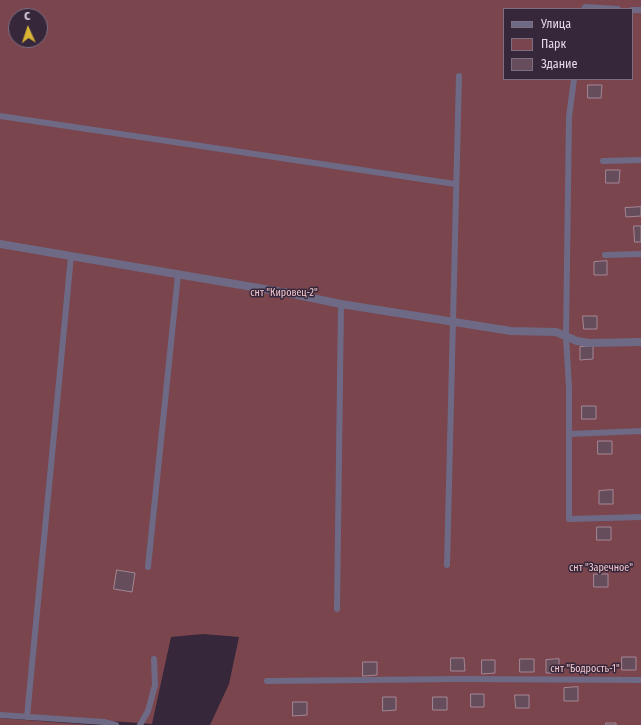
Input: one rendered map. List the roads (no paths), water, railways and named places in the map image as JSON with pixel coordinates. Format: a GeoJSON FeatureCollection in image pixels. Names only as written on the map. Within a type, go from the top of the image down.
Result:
{"type":"FeatureCollection","features":[{"type":"Feature","properties":{"kind":"street"},"geometry":{"type":"LineString","coordinates":[[0,244],[288,293],[341,304],[511,330],[556,332],[577,341],[589,343],[641,342]]}},
{"type":"Feature","properties":{"kind":"lane"},"geometry":{"type":"LineString","coordinates":[[584,8],[602,8]]}},
{"type":"Feature","properties":{"kind":"lane"},"geometry":{"type":"LineString","coordinates":[[447,565],[454,321],[458,76]]}},
{"type":"Feature","properties":{"kind":"lane"},"geometry":{"type":"LineString","coordinates":[[574,80],[569,118],[566,336],[569,434],[569,519],[641,517]]}},
{"type":"Feature","properties":{"kind":"lane"},"geometry":{"type":"LineString","coordinates":[[0,116],[456,184]]}},
{"type":"Feature","properties":{"kind":"lane"},"geometry":{"type":"LineString","coordinates":[[603,161],[641,160]]}},
{"type":"Feature","properties":{"kind":"lane"},"geometry":{"type":"LineString","coordinates":[[605,255],[641,254]]}},
{"type":"Feature","properties":{"kind":"lane"},"geometry":{"type":"LineString","coordinates":[[27,717],[71,256]]}},
{"type":"Feature","properties":{"kind":"lane"},"geometry":{"type":"LineString","coordinates":[[148,567],[178,275]]}},
{"type":"Feature","properties":{"kind":"lane"},"geometry":{"type":"LineString","coordinates":[[336,609],[341,304]]}},
{"type":"Feature","properties":{"kind":"lane"},"geometry":{"type":"LineString","coordinates":[[569,434],[641,431]]}},
{"type":"Feature","properties":{"kind":"lane"},"geometry":{"type":"LineString","coordinates":[[140,725],[148,711],[155,685],[154,659]]}},
{"type":"Feature","properties":{"kind":"lane"},"geometry":{"type":"LineString","coordinates":[[267,681],[459,679],[641,680]]}},
{"type":"Feature","properties":{"kind":"lane"},"geometry":{"type":"LineString","coordinates":[[0,715],[104,722],[116,725]]}},
{"type":"Feature","properties":{"kind":"park label","name":"снт \"Кировец-2\""},"geometry":{"type":"Point","coordinates":[284,293]}},
{"type":"Feature","properties":{"kind":"park label","name":"снт \"Заречное\""},"geometry":{"type":"Point","coordinates":[601,568]}},
{"type":"Feature","properties":{"kind":"park label","name":"снт \"Бодрость-1\""},"geometry":{"type":"Point","coordinates":[585,669]}}]}
